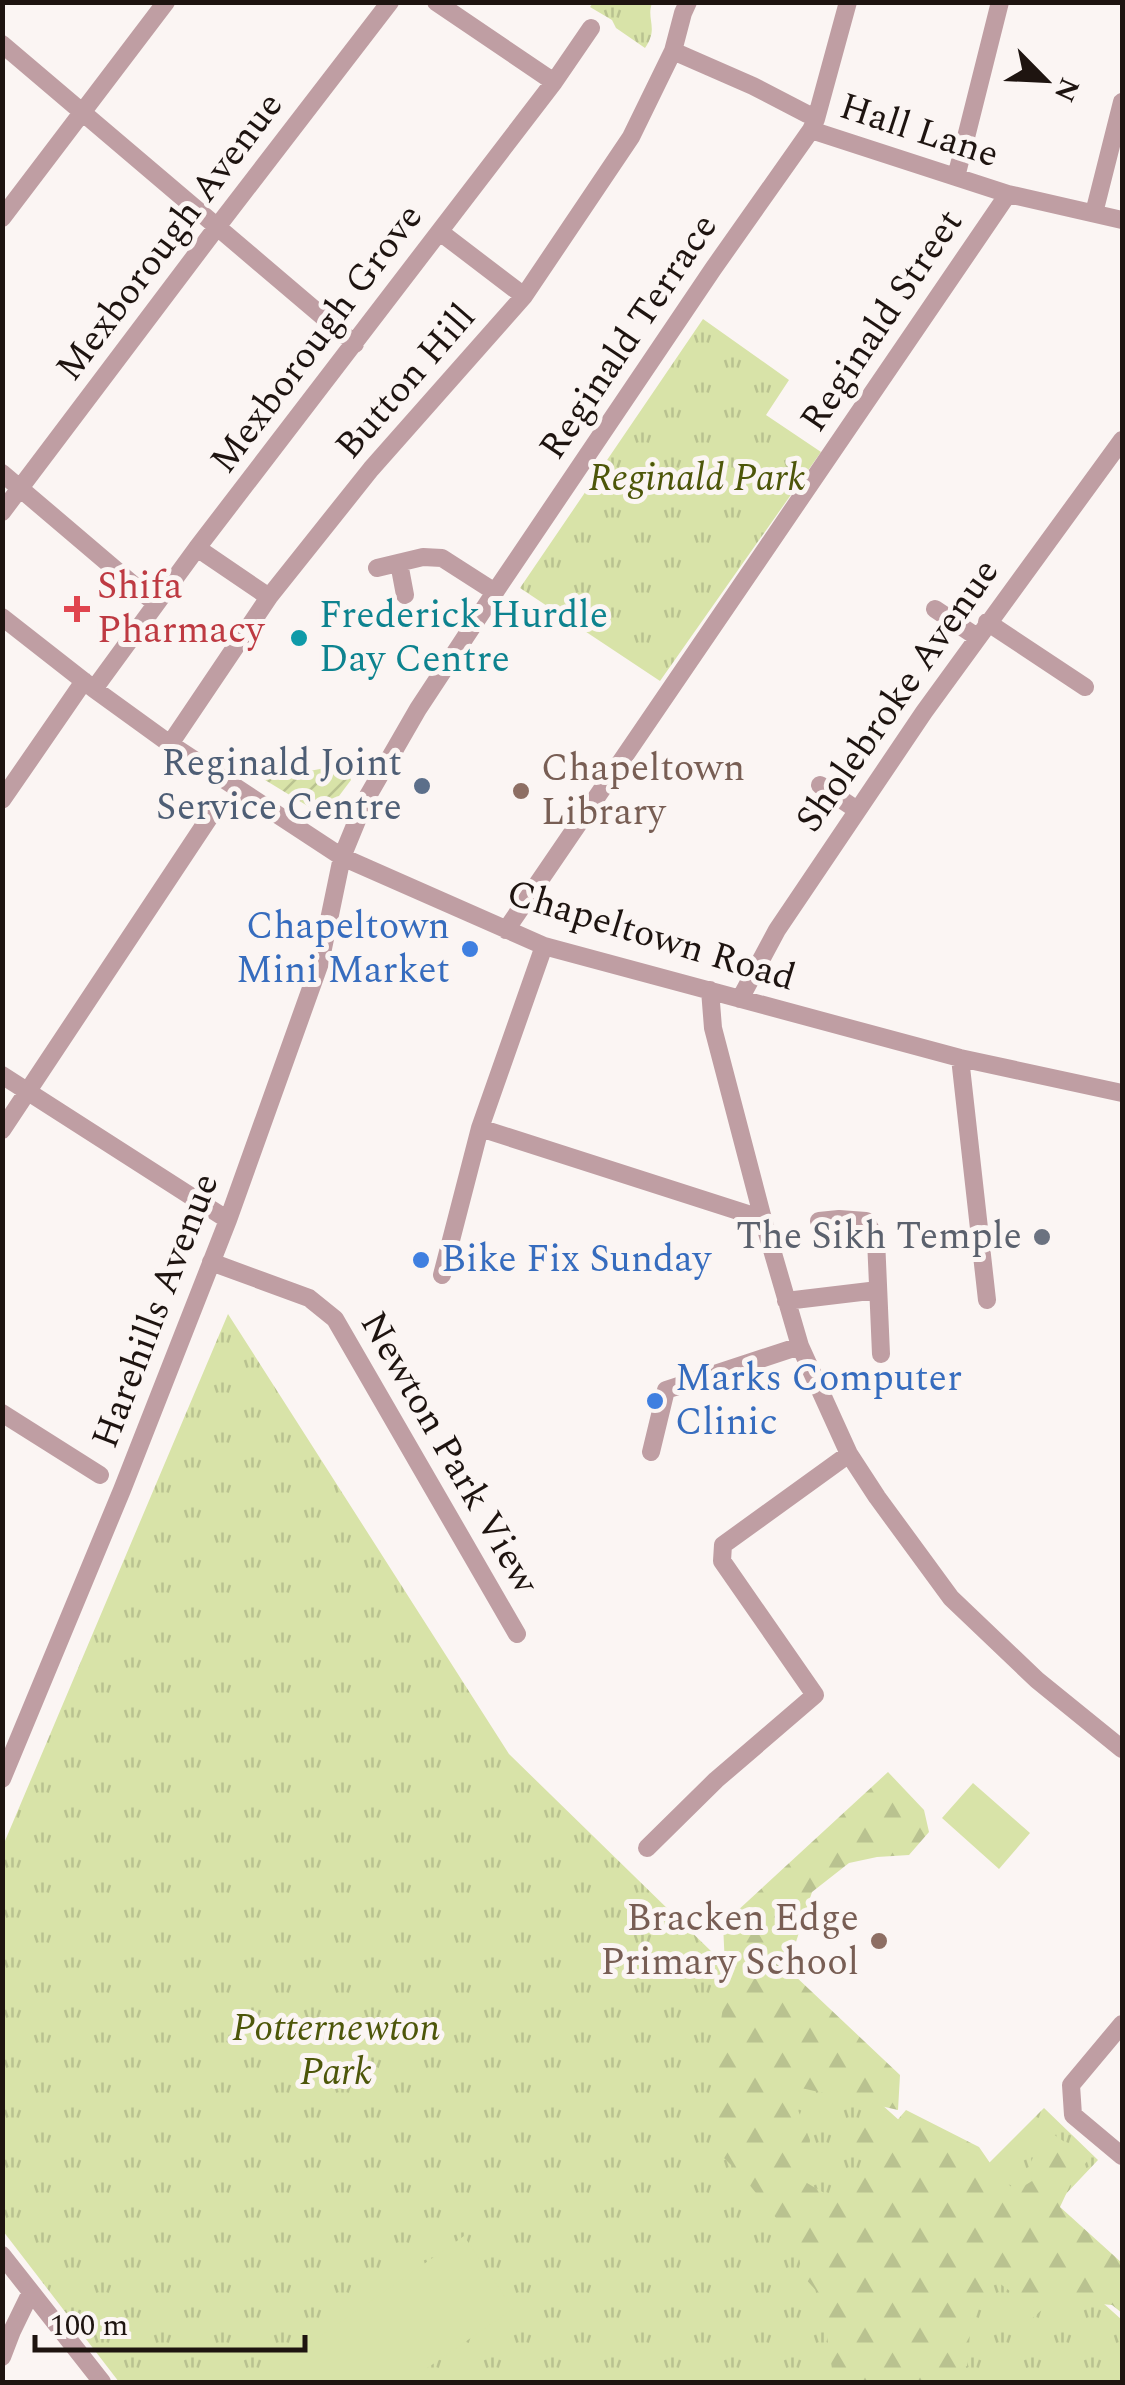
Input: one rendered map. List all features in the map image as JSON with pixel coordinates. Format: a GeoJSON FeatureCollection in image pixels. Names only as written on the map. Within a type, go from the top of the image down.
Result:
{"type":"FeatureCollection","features":[{"type":"Feature","properties":{"kind":"street"},"geometry":{"type":"LineString","coordinates":[[2,218],[166,2]]}},
{"type":"Feature","properties":{"kind":"street","name":"Mexborough Avenue"},"geometry":{"type":"LineString","coordinates":[[2,512],[390,2]]}},
{"type":"Feature","properties":{"kind":"street"},"geometry":{"type":"LineString","coordinates":[[436,2],[554,82]]}},
{"type":"Feature","properties":{"kind":"street","name":"Button Hill"},"geometry":{"type":"LineString","coordinates":[[170,744],[269,597],[370,469],[524,296],[631,137],[673,51],[688,2]]}},
{"type":"Feature","properties":{"kind":"street"},"geometry":{"type":"LineString","coordinates":[[956,177],[1000,2]]}},
{"type":"Feature","properties":{"kind":"street","name":"Reginald Terrace"},"geometry":{"type":"LineString","coordinates":[[342,857],[365,801],[418,708],[812,121],[845,3]]}},
{"type":"Feature","properties":{"kind":"street","name":"Mexborough Grove"},"geometry":{"type":"LineString","coordinates":[[2,800],[355,344],[592,28]]}},
{"type":"Feature","properties":{"kind":"street"},"geometry":{"type":"LineString","coordinates":[[2,44],[355,344]]}},
{"type":"Feature","properties":{"kind":"street","name":"Hall Lane"},"geometry":{"type":"LineString","coordinates":[[673,51],[753,86],[812,121],[956,177],[1008,194],[1122,220]]}},
{"type":"Feature","properties":{"kind":"street"},"geometry":{"type":"LineString","coordinates":[[1094,213],[1122,102]]}},
{"type":"Feature","properties":{"kind":"street","name":"Reginald Street"},"geometry":{"type":"LineString","coordinates":[[506,930],[1008,194]]}},
{"type":"Feature","properties":{"kind":"street"},"geometry":{"type":"LineString","coordinates":[[440,232],[524,296]]}},
{"type":"Feature","properties":{"kind":"street","name":"Sholebroke Avenue"},"geometry":{"type":"LineString","coordinates":[[740,998],[777,930],[857,810],[982,630],[1122,440]]}},
{"type":"Feature","properties":{"kind":"street"},"geometry":{"type":"LineString","coordinates":[[2,473],[156,604]]}},
{"type":"Feature","properties":{"kind":"street"},"geometry":{"type":"LineString","coordinates":[[197,548],[269,597]]}},
{"type":"Feature","properties":{"kind":"street"},"geometry":{"type":"LineString","coordinates":[[378,568],[423,557],[442,558],[495,592]]}},
{"type":"Feature","properties":{"kind":"street"},"geometry":{"type":"LineString","coordinates":[[399,563],[405,595]]}},
{"type":"Feature","properties":{"kind":"street"},"geometry":{"type":"LineString","coordinates":[[935,609],[982,630],[1085,688]]}},
{"type":"Feature","properties":{"kind":"street","name":"Chapeltown Road"},"geometry":{"type":"LineString","coordinates":[[2,617],[170,744],[342,857],[506,930],[544,946],[960,1058],[1122,1093]]}},
{"type":"Feature","properties":{"kind":"street"},"geometry":{"type":"LineString","coordinates":[[820,786],[857,810]]}},
{"type":"Feature","properties":{"kind":"street"},"geometry":{"type":"LineString","coordinates":[[2,1130],[209,818]]}},
{"type":"Feature","properties":{"kind":"street","name":"Harehills Avenue"},"geometry":{"type":"LineString","coordinates":[[2,1779],[228,1220],[320,963],[342,857]]}},
{"type":"Feature","properties":{"kind":"street"},"geometry":{"type":"LineString","coordinates":[[442,1275],[480,1128],[544,946]]}},
{"type":"Feature","properties":{"kind":"street"},"geometry":{"type":"LineString","coordinates":[[710,990],[714,1028],[786,1301],[800,1346],[849,1454],[951,1598],[1037,1680],[1122,1749]]}},
{"type":"Feature","properties":{"kind":"street"},"geometry":{"type":"LineString","coordinates":[[960,1058],[987,1300]]}},
{"type":"Feature","properties":{"kind":"street"},"geometry":{"type":"LineString","coordinates":[[2,1075],[228,1220]]}},
{"type":"Feature","properties":{"kind":"street"},"geometry":{"type":"LineString","coordinates":[[480,1128],[764,1219]]}},
{"type":"Feature","properties":{"kind":"street"},"geometry":{"type":"LineString","coordinates":[[818,1220],[866,1222],[876,1240],[881,1354]]}},
{"type":"Feature","properties":{"kind":"street","name":"Newton Park View"},"geometry":{"type":"LineString","coordinates":[[211,1262],[309,1298],[335,1320],[517,1634]]}},
{"type":"Feature","properties":{"kind":"street"},"geometry":{"type":"LineString","coordinates":[[786,1301],[878,1290]]}},
{"type":"Feature","properties":{"kind":"street"},"geometry":{"type":"LineString","coordinates":[[651,1452],[666,1390],[800,1346]]}},
{"type":"Feature","properties":{"kind":"street"},"geometry":{"type":"LineString","coordinates":[[2,1413],[100,1475]]}},
{"type":"Feature","properties":{"kind":"street"},"geometry":{"type":"LineString","coordinates":[[646,1848],[716,1780],[815,1695],[722,1560],[723,1545],[849,1454]]}},
{"type":"Feature","properties":{"kind":"street"},"geometry":{"type":"LineString","coordinates":[[1122,2024],[1071,2085],[1073,2114],[1122,2156]]}},
{"type":"Feature","properties":{"kind":"street"},"geometry":{"type":"LineString","coordinates":[[2,2255],[102,2382]]}},
{"type":"Feature","properties":{"kind":"street"},"geometry":{"type":"LineString","coordinates":[[2,2357],[32,2292]]}},
{"type":"Feature","properties":{"kind":"green space"},"geometry":{"type":"Polygon","coordinates":[[[593,3],[652,3],[652,29],[645,48],[590,7],[593,3]]]}},
{"type":"Feature","properties":{"kind":"green space","name":"Reginald Park"},"geometry":{"type":"Polygon","coordinates":[[[703,319],[789,380],[766,415],[821,452],[660,681],[520,588],[703,319]]]}},
{"type":"Feature","properties":{"kind":"green space"},"geometry":{"type":"Polygon","coordinates":[[[266,752],[299,773],[346,764],[351,780],[324,816],[252,772],[266,752]]]}},
{"type":"Feature","properties":{"kind":"green space","name":"Potternewton Park"},"geometry":{"type":"Polygon","coordinates":[[[228,1314],[509,1754],[714,1954],[969,2183],[1044,2108],[1098,2160],[1027,2235],[1122,2320],[1122,2382],[119,2382],[3,2231],[2,1848],[228,1314]]]}},
{"type":"Feature","properties":{"kind":"green space"},"geometry":{"type":"Polygon","coordinates":[[[888,1772],[924,1810],[929,1832],[909,1855],[849,1863],[812,1892],[795,1945],[793,1974],[900,2075],[898,2110],[788,2085],[810,2140],[807,2183],[836,2200],[862,2179],[863,2161],[837,2145],[849,2126],[866,2122],[894,2124],[906,2110],[979,2147],[999,2176],[1016,2191],[1032,2181],[1030,2164],[1046,2129],[1089,2159],[1073,2179],[1060,2207],[1122,2263],[1122,2313],[1112,2305],[1053,2300],[1028,2322],[1013,2321],[1022,2300],[999,2283],[991,2286],[971,2323],[967,2366],[922,2382],[834,2382],[821,2296],[802,2275],[797,2244],[720,2154],[712,2110],[726,1987],[723,1924],[888,1772]]]}},
{"type":"Feature","properties":{"kind":"green space"},"geometry":{"type":"Polygon","coordinates":[[[973,1783],[1030,1833],[999,1869],[942,1818],[973,1783]]]}},
{"type":"Feature","properties":{"kind":"green space"},"geometry":{"type":"Polygon","coordinates":[[[464,2236],[513,2309],[407,2382],[272,2382],[266,2374],[464,2236]]]}},
{"type":"Feature","properties":{"kind":"place","name":"Shifa Pharmacy"},"geometry":{"type":"Point","coordinates":[77,609]}},
{"type":"Feature","properties":{"kind":"place","name":"Frederick Hurdle Day Centre"},"geometry":{"type":"Point","coordinates":[299,638]}},
{"type":"Feature","properties":{"kind":"place","name":"Reginald Joint Service Centre"},"geometry":{"type":"Point","coordinates":[422,786]}},
{"type":"Feature","properties":{"kind":"place","name":"Chapeltown Library"},"geometry":{"type":"Point","coordinates":[521,791]}},
{"type":"Feature","properties":{"kind":"place","name":"Chapeltown Mini Market"},"geometry":{"type":"Point","coordinates":[470,949]}},
{"type":"Feature","properties":{"kind":"place","name":"The Sikh Temple"},"geometry":{"type":"Point","coordinates":[1042,1237]}},
{"type":"Feature","properties":{"kind":"place","name":"Bike Fix Sunday"},"geometry":{"type":"Point","coordinates":[421,1260]}},
{"type":"Feature","properties":{"kind":"place","name":"Marks Computer Clinic"},"geometry":{"type":"Point","coordinates":[655,1401]}},
{"type":"Feature","properties":{"kind":"place","name":"Bracken Edge Primary School"},"geometry":{"type":"Point","coordinates":[879,1941]}}]}
